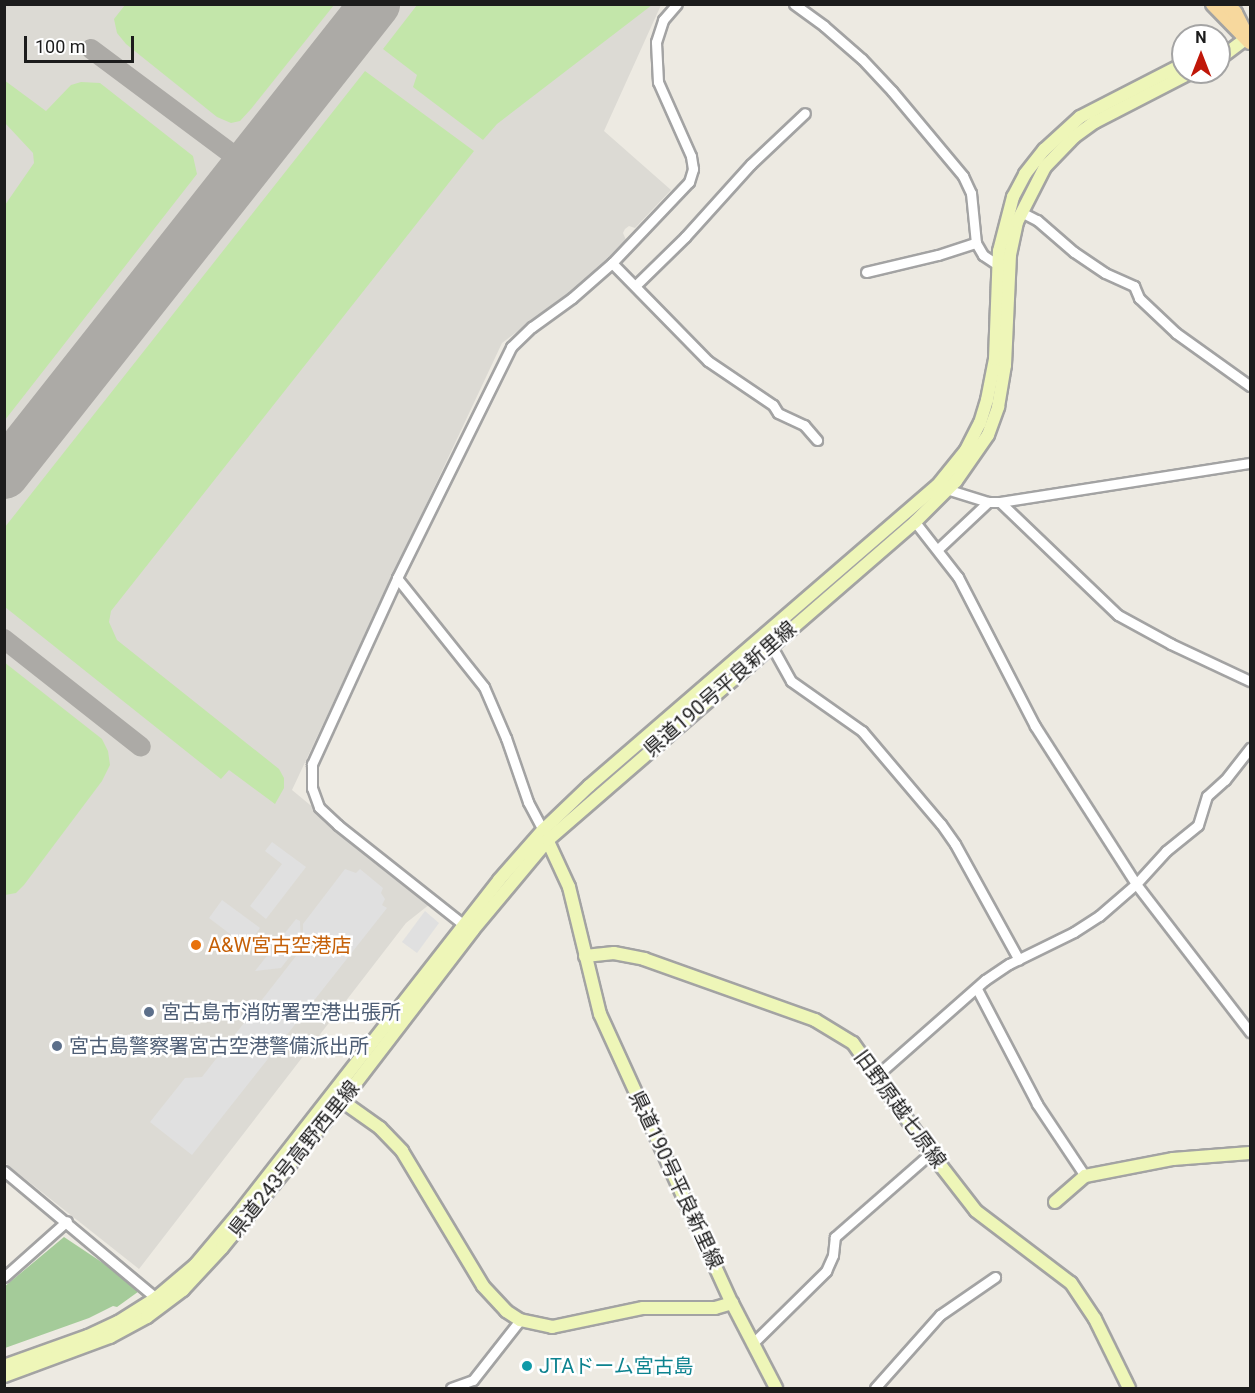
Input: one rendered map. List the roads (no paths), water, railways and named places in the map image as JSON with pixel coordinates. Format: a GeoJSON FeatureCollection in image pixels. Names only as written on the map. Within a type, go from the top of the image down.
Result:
{"type":"FeatureCollection","features":[{"type":"Feature","properties":{"kind":"main road"},"geometry":{"type":"LineString","coordinates":[[1213,4],[1249,39]]}},
{"type":"Feature","properties":{"kind":"main road"},"geometry":{"type":"LineString","coordinates":[[1227,4],[1235,13],[1249,39]]}},
{"type":"Feature","properties":{"kind":"main road"},"geometry":{"type":"LineString","coordinates":[[1231,44],[1249,39]]}},
{"type":"Feature","properties":{"kind":"main road"},"geometry":{"type":"LineString","coordinates":[[1231,50],[1249,39]]}},
{"type":"Feature","properties":{"kind":"main road","name":"県道190号平良新里線"},"geometry":{"type":"LineString","coordinates":[[545,835],[915,522],[943,488],[980,423],[987,400],[995,359],[998,265],[1005,222],[1013,197],[1025,174],[1044,150],[1080,117],[1171,70]]}},
{"type":"Feature","properties":{"kind":"main road","name":"県道190号平良新里線"},"geometry":{"type":"LineString","coordinates":[[545,835],[589,786],[943,488],[973,460],[988,435],[1003,387],[1010,255],[1021,212],[1045,167],[1074,137],[1111,112],[1171,82]]}},
{"type":"Feature","properties":{"kind":"main road","name":"県道190号平良新里線"},"geometry":{"type":"LineString","coordinates":[[545,835],[568,887],[592,988],[607,1030],[732,1303],[776,1389]]}},
{"type":"Feature","properties":{"kind":"main road","name":"県道243号高野西里線"},"geometry":{"type":"LineString","coordinates":[[4,1366],[88,1336],[156,1298],[195,1265],[464,925],[545,835]]}},
{"type":"Feature","properties":{"kind":"main road","name":"県道243号高野西里線"},"geometry":{"type":"LineString","coordinates":[[4,1376],[110,1337],[147,1317],[183,1290],[222,1248],[342,1101],[545,835]]}},
{"type":"Feature","properties":{"kind":"main road","name":"旧野原越七原線"},"geometry":{"type":"LineString","coordinates":[[585,956],[614,953],[644,959],[815,1020],[853,1043],[930,1153],[976,1211],[1071,1283],[1095,1319],[1129,1389]]}},
{"type":"Feature","properties":{"kind":"main road"},"geometry":{"type":"LineString","coordinates":[[342,1101],[380,1128],[402,1150],[483,1286],[506,1311],[520,1320],[552,1327],[643,1308],[715,1308],[732,1303]]}},
{"type":"Feature","properties":{"kind":"main road"},"geometry":{"type":"LineString","coordinates":[[1055,1202],[1085,1176],[1173,1159],[1251,1153]]}},
{"type":"Feature","properties":{"kind":"street"},"geometry":{"type":"LineString","coordinates":[[464,925],[338,825],[319,807],[312,788],[312,764],[397,578],[511,347],[532,327],[572,298],[612,263],[689,182],[693,169],[682,132],[658,82],[656,42],[663,20],[677,4]]}},
{"type":"Feature","properties":{"kind":"street"},"geometry":{"type":"LineString","coordinates":[[794,4],[862,59],[963,176],[971,193],[976,243],[983,255],[998,265]]}},
{"type":"Feature","properties":{"kind":"street"},"geometry":{"type":"LineString","coordinates":[[636,285],[685,237],[751,164],[805,113]]}},
{"type":"Feature","properties":{"kind":"street"},"geometry":{"type":"LineString","coordinates":[[1021,212],[1037,220],[1074,252],[1097,268],[1134,286],[1139,298],[1176,333],[1251,386]]}},
{"type":"Feature","properties":{"kind":"street"},"geometry":{"type":"LineString","coordinates":[[866,272],[938,255],[976,243]]}},
{"type":"Feature","properties":{"kind":"street"},"geometry":{"type":"LineString","coordinates":[[612,263],[708,361],[773,405],[778,413],[804,425],[817,440]]}},
{"type":"Feature","properties":{"kind":"street"},"geometry":{"type":"LineString","coordinates":[[943,488],[988,502],[1000,502],[1251,463]]}},
{"type":"Feature","properties":{"kind":"street"},"geometry":{"type":"LineString","coordinates":[[938,549],[988,502]]}},
{"type":"Feature","properties":{"kind":"street"},"geometry":{"type":"LineString","coordinates":[[1000,502],[1118,615],[1171,644],[1251,681]]}},
{"type":"Feature","properties":{"kind":"street"},"geometry":{"type":"LineString","coordinates":[[915,522],[958,577],[1035,726],[1136,884],[1251,1032]]}},
{"type":"Feature","properties":{"kind":"street"},"geometry":{"type":"LineString","coordinates":[[397,578],[484,687],[507,738],[528,802],[545,835]]}},
{"type":"Feature","properties":{"kind":"street"},"geometry":{"type":"LineString","coordinates":[[771,645],[791,681],[862,731],[941,824],[955,844],[1019,960]]}},
{"type":"Feature","properties":{"kind":"street"},"geometry":{"type":"LineString","coordinates":[[876,1076],[1009,964],[1087,925],[1136,884],[1166,851],[1198,825],[1207,796],[1225,780],[1251,748]]}},
{"type":"Feature","properties":{"kind":"street"},"geometry":{"type":"LineString","coordinates":[[977,989],[1037,1104],[1085,1176]]}},
{"type":"Feature","properties":{"kind":"street"},"geometry":{"type":"LineString","coordinates":[[753,1343],[825,1270],[833,1255],[835,1237],[930,1153]]}},
{"type":"Feature","properties":{"kind":"street"},"geometry":{"type":"LineString","coordinates":[[4,1171],[67,1221],[156,1298]]}},
{"type":"Feature","properties":{"kind":"street"},"geometry":{"type":"LineString","coordinates":[[4,1277],[67,1221]]}},
{"type":"Feature","properties":{"kind":"street"},"geometry":{"type":"LineString","coordinates":[[875,1389],[940,1315],[995,1277]]}},
{"type":"Feature","properties":{"kind":"street"},"geometry":{"type":"LineString","coordinates":[[451,1389],[473,1380],[520,1320]]}},
{"type":"Feature","properties":{"kind":"place","name":"A&W宮古空港店"},"geometry":{"type":"Point","coordinates":[196,945]}},
{"type":"Feature","properties":{"kind":"place","name":"宮古島市消防署空港出張所"},"geometry":{"type":"Point","coordinates":[149,1012]}},
{"type":"Feature","properties":{"kind":"place","name":"宮古島警察署宮古空港警備派出所"},"geometry":{"type":"Point","coordinates":[57,1046]}},
{"type":"Feature","properties":{"kind":"place","name":"JTAドーム宮古島"},"geometry":{"type":"Point","coordinates":[527,1366]}}]}
